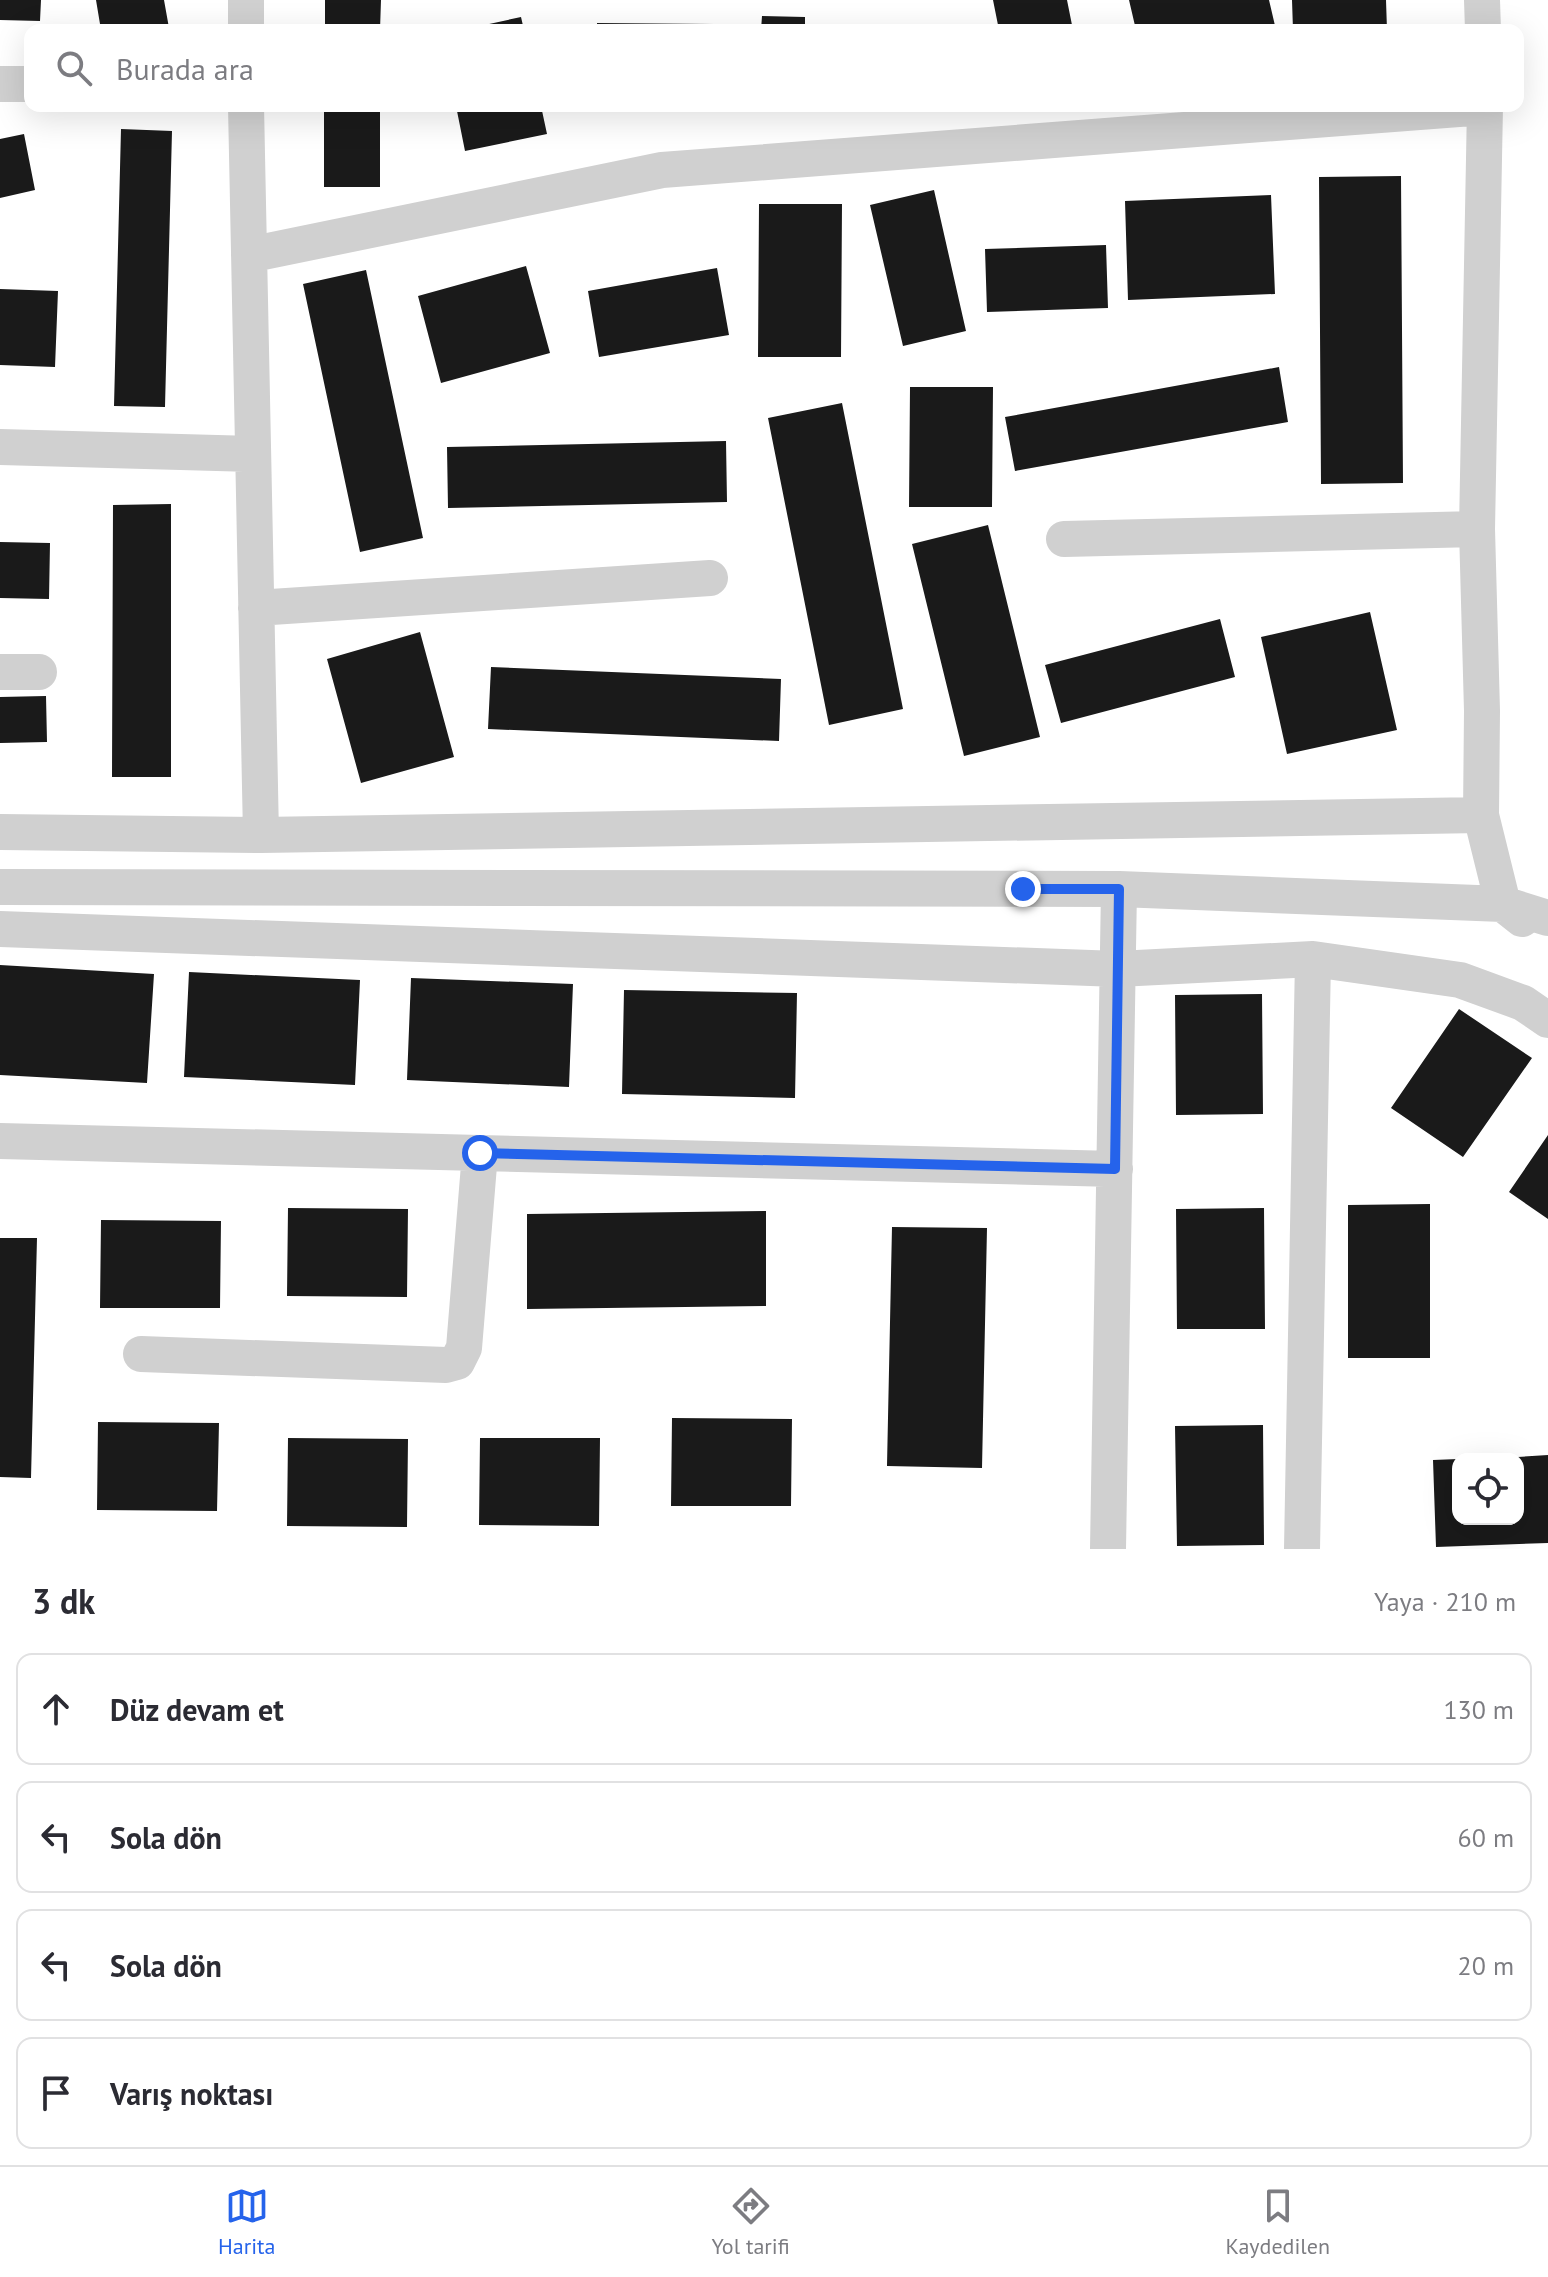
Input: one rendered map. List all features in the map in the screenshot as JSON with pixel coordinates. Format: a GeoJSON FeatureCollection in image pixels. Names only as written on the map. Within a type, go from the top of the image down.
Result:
{"type":"FeatureCollection","features":[{"type":"Feature","properties":{"kind":"street"},"geometry":{"type":"LineString","coordinates":[[246,0],[246,24]]}},
{"type":"Feature","properties":{"kind":"street"},"geometry":{"type":"LineString","coordinates":[[1482,0],[1483,24]]}},
{"type":"Feature","properties":{"kind":"street"},"geometry":{"type":"LineString","coordinates":[[0,84],[24,84]]}},
{"type":"Feature","properties":{"kind":"street"},"geometry":{"type":"LineString","coordinates":[[246,112],[261,835]]}},
{"type":"Feature","properties":{"kind":"street"},"geometry":{"type":"LineString","coordinates":[[249,255],[662,170],[1408,112]]}},
{"type":"Feature","properties":{"kind":"street"},"geometry":{"type":"LineString","coordinates":[[1485,112],[1477,529],[1482,711],[1481,815],[1503,904],[1548,940]]}},
{"type":"Feature","properties":{"kind":"street"},"geometry":{"type":"LineString","coordinates":[[0,447],[253,454]]}},
{"type":"Feature","properties":{"kind":"street"},"geometry":{"type":"LineString","coordinates":[[1064,539],[1477,529]]}},
{"type":"Feature","properties":{"kind":"street"},"geometry":{"type":"LineString","coordinates":[[256,608],[710,578]]}},
{"type":"Feature","properties":{"kind":"street"},"geometry":{"type":"LineString","coordinates":[[0,672],[39,672]]}},
{"type":"Feature","properties":{"kind":"street"},"geometry":{"type":"LineString","coordinates":[[0,832],[261,835],[1481,815]]}},
{"type":"Feature","properties":{"kind":"street"},"geometry":{"type":"LineString","coordinates":[[0,887],[1119,889],[1503,904],[1548,918]]}},
{"type":"Feature","properties":{"kind":"street"},"geometry":{"type":"LineString","coordinates":[[1108,1549],[1119,889]]}},
{"type":"Feature","properties":{"kind":"street"},"geometry":{"type":"LineString","coordinates":[[0,929],[1118,969],[1313,959],[1460,980],[1523,1003],[1548,1020]]}},
{"type":"Feature","properties":{"kind":"street"},"geometry":{"type":"LineString","coordinates":[[1302,1549],[1313,959]]}},
{"type":"Feature","properties":{"kind":"street"},"geometry":{"type":"LineString","coordinates":[[0,1141],[1115,1169]]}},
{"type":"Feature","properties":{"kind":"street"},"geometry":{"type":"LineString","coordinates":[[141,1354],[446,1365],[457,1362],[464,1348],[480,1153]]}},
{"type":"Feature","properties":{"kind":"building"},"geometry":{"type":"Polygon","coordinates":[[[0,0],[41,0],[40,21],[0,20],[0,0]]]}},
{"type":"Feature","properties":{"kind":"building"},"geometry":{"type":"Polygon","coordinates":[[[96,0],[164,0],[168,24],[100,24],[96,0]]]}},
{"type":"Feature","properties":{"kind":"building"},"geometry":{"type":"Polygon","coordinates":[[[325,0],[381,0],[380,24],[325,24],[325,0]]]}},
{"type":"Feature","properties":{"kind":"building"},"geometry":{"type":"Polygon","coordinates":[[[993,0],[1067,0],[1072,24],[998,24],[993,0]]]}},
{"type":"Feature","properties":{"kind":"building"},"geometry":{"type":"Polygon","coordinates":[[[1129,0],[1269,0],[1275,24],[1135,24],[1129,0]]]}},
{"type":"Feature","properties":{"kind":"building"},"geometry":{"type":"Polygon","coordinates":[[[1292,0],[1386,0],[1387,24],[1293,24],[1292,0]]]}},
{"type":"Feature","properties":{"kind":"building"},"geometry":{"type":"Polygon","coordinates":[[[762,16],[805,17],[805,24],[761,24],[762,16]]]}},
{"type":"Feature","properties":{"kind":"building"},"geometry":{"type":"Polygon","coordinates":[[[521,17],[523,24],[489,24],[521,17]]]}},
{"type":"Feature","properties":{"kind":"building"},"geometry":{"type":"Polygon","coordinates":[[[597,23],[714,24],[597,24],[597,23]]]}},
{"type":"Feature","properties":{"kind":"building"},"geometry":{"type":"Polygon","coordinates":[[[324,112],[380,112],[380,187],[324,187],[324,112]]]}},
{"type":"Feature","properties":{"kind":"building"},"geometry":{"type":"Polygon","coordinates":[[[457,112],[542,112],[547,134],[465,151],[457,112]]]}},
{"type":"Feature","properties":{"kind":"building"},"geometry":{"type":"Polygon","coordinates":[[[121,129],[172,131],[165,407],[114,406],[121,129]]]}},
{"type":"Feature","properties":{"kind":"building"},"geometry":{"type":"Polygon","coordinates":[[[24,134],[35,190],[0,198],[0,139],[24,134]]]}},
{"type":"Feature","properties":{"kind":"building"},"geometry":{"type":"Polygon","coordinates":[[[1401,176],[1403,483],[1321,484],[1319,177],[1401,176]]]}},
{"type":"Feature","properties":{"kind":"building"},"geometry":{"type":"Polygon","coordinates":[[[934,190],[966,331],[903,346],[870,205],[934,190]]]}},
{"type":"Feature","properties":{"kind":"building"},"geometry":{"type":"Polygon","coordinates":[[[1271,195],[1275,294],[1128,300],[1125,201],[1271,195]]]}},
{"type":"Feature","properties":{"kind":"building"},"geometry":{"type":"Polygon","coordinates":[[[759,204],[842,204],[841,357],[758,357],[759,204]]]}},
{"type":"Feature","properties":{"kind":"building"},"geometry":{"type":"Polygon","coordinates":[[[1106,245],[1108,308],[987,312],[985,249],[1106,245]]]}},
{"type":"Feature","properties":{"kind":"building"},"geometry":{"type":"Polygon","coordinates":[[[526,266],[550,353],[441,383],[418,296],[526,266]]]}},
{"type":"Feature","properties":{"kind":"building"},"geometry":{"type":"Polygon","coordinates":[[[717,268],[729,335],[599,357],[588,291],[717,268]]]}},
{"type":"Feature","properties":{"kind":"building"},"geometry":{"type":"Polygon","coordinates":[[[366,270],[423,538],[360,552],[303,284],[366,270]]]}},
{"type":"Feature","properties":{"kind":"building"},"geometry":{"type":"Polygon","coordinates":[[[0,289],[58,291],[55,367],[0,365],[0,289]]]}},
{"type":"Feature","properties":{"kind":"building"},"geometry":{"type":"Polygon","coordinates":[[[1279,367],[1288,422],[1015,471],[1005,417],[1279,367]]]}},
{"type":"Feature","properties":{"kind":"building"},"geometry":{"type":"Polygon","coordinates":[[[910,387],[993,387],[992,507],[909,507],[910,387]]]}},
{"type":"Feature","properties":{"kind":"building"},"geometry":{"type":"Polygon","coordinates":[[[842,403],[903,709],[829,725],[768,418],[842,403]]]}},
{"type":"Feature","properties":{"kind":"building"},"geometry":{"type":"Polygon","coordinates":[[[726,441],[727,502],[448,508],[447,447],[726,441]]]}},
{"type":"Feature","properties":{"kind":"building"},"geometry":{"type":"Polygon","coordinates":[[[171,504],[171,777],[112,777],[113,505],[171,504]]]}},
{"type":"Feature","properties":{"kind":"building"},"geometry":{"type":"Polygon","coordinates":[[[988,525],[1040,737],[964,756],[912,544],[988,525]]]}},
{"type":"Feature","properties":{"kind":"building"},"geometry":{"type":"Polygon","coordinates":[[[0,542],[50,543],[49,599],[0,598],[0,542]]]}},
{"type":"Feature","properties":{"kind":"building"},"geometry":{"type":"Polygon","coordinates":[[[1370,612],[1397,730],[1287,754],[1261,637],[1370,612]]]}},
{"type":"Feature","properties":{"kind":"building"},"geometry":{"type":"Polygon","coordinates":[[[1220,619],[1235,677],[1061,723],[1045,665],[1220,619]]]}},
{"type":"Feature","properties":{"kind":"building"},"geometry":{"type":"Polygon","coordinates":[[[420,632],[454,757],[361,783],[327,659],[420,632]]]}},
{"type":"Feature","properties":{"kind":"building"},"geometry":{"type":"Polygon","coordinates":[[[491,667],[781,679],[779,741],[488,729],[491,667]]]}},
{"type":"Feature","properties":{"kind":"building"},"geometry":{"type":"Polygon","coordinates":[[[46,696],[47,742],[0,743],[0,697],[46,696]]]}},
{"type":"Feature","properties":{"kind":"building"},"geometry":{"type":"Polygon","coordinates":[[[0,965],[154,974],[147,1083],[0,1075],[0,965]]]}},
{"type":"Feature","properties":{"kind":"building"},"geometry":{"type":"Polygon","coordinates":[[[189,972],[360,980],[355,1085],[184,1077],[189,972]]]}},
{"type":"Feature","properties":{"kind":"building"},"geometry":{"type":"Polygon","coordinates":[[[411,978],[573,984],[569,1087],[407,1080],[411,978]]]}},
{"type":"Feature","properties":{"kind":"building"},"geometry":{"type":"Polygon","coordinates":[[[624,990],[797,993],[795,1098],[622,1094],[624,990]]]}},
{"type":"Feature","properties":{"kind":"building"},"geometry":{"type":"Polygon","coordinates":[[[1262,994],[1263,1114],[1176,1115],[1175,995],[1262,994]]]}},
{"type":"Feature","properties":{"kind":"building"},"geometry":{"type":"Polygon","coordinates":[[[1459,1009],[1532,1058],[1463,1157],[1391,1108],[1459,1009]]]}},
{"type":"Feature","properties":{"kind":"building"},"geometry":{"type":"Polygon","coordinates":[[[1548,1135],[1548,1219],[1509,1192],[1548,1135]]]}},
{"type":"Feature","properties":{"kind":"building"},"geometry":{"type":"Polygon","coordinates":[[[1430,1204],[1430,1358],[1348,1358],[1348,1205],[1430,1204]]]}},
{"type":"Feature","properties":{"kind":"building"},"geometry":{"type":"Polygon","coordinates":[[[288,1208],[408,1209],[407,1297],[287,1296],[288,1208]]]}},
{"type":"Feature","properties":{"kind":"building"},"geometry":{"type":"Polygon","coordinates":[[[1264,1208],[1265,1329],[1177,1329],[1176,1209],[1264,1208]]]}},
{"type":"Feature","properties":{"kind":"building"},"geometry":{"type":"Polygon","coordinates":[[[766,1211],[766,1306],[527,1309],[527,1214],[766,1211]]]}},
{"type":"Feature","properties":{"kind":"building"},"geometry":{"type":"Polygon","coordinates":[[[101,1220],[221,1221],[220,1308],[100,1308],[101,1220]]]}},
{"type":"Feature","properties":{"kind":"building"},"geometry":{"type":"Polygon","coordinates":[[[892,1227],[987,1228],[982,1468],[887,1466],[892,1227]]]}},
{"type":"Feature","properties":{"kind":"building"},"geometry":{"type":"Polygon","coordinates":[[[0,1238],[37,1238],[31,1478],[0,1477],[0,1238]]]}},
{"type":"Feature","properties":{"kind":"building"},"geometry":{"type":"Polygon","coordinates":[[[672,1418],[792,1419],[791,1506],[671,1506],[672,1418]]]}},
{"type":"Feature","properties":{"kind":"building"},"geometry":{"type":"Polygon","coordinates":[[[98,1422],[219,1423],[217,1511],[97,1510],[98,1422]]]}},
{"type":"Feature","properties":{"kind":"building"},"geometry":{"type":"Polygon","coordinates":[[[1263,1425],[1264,1545],[1177,1546],[1175,1426],[1263,1425]]]}},
{"type":"Feature","properties":{"kind":"building"},"geometry":{"type":"Polygon","coordinates":[[[288,1438],[408,1439],[407,1527],[287,1526],[288,1438]]]}},
{"type":"Feature","properties":{"kind":"building"},"geometry":{"type":"Polygon","coordinates":[[[480,1438],[600,1438],[599,1526],[479,1525],[480,1438]]]}},
{"type":"Feature","properties":{"kind":"building"},"geometry":{"type":"Polygon","coordinates":[[[1548,1455],[1548,1543],[1436,1547],[1433,1460],[1452,1459],[1452,1525],[1524,1525],[1524,1457],[1548,1455]]]}},
{"type":"Feature","properties":{"kind":"route"},"geometry":{"type":"LineString","coordinates":[[480,1153],[1115,1169],[1119,889],[1023,889]]}}]}
